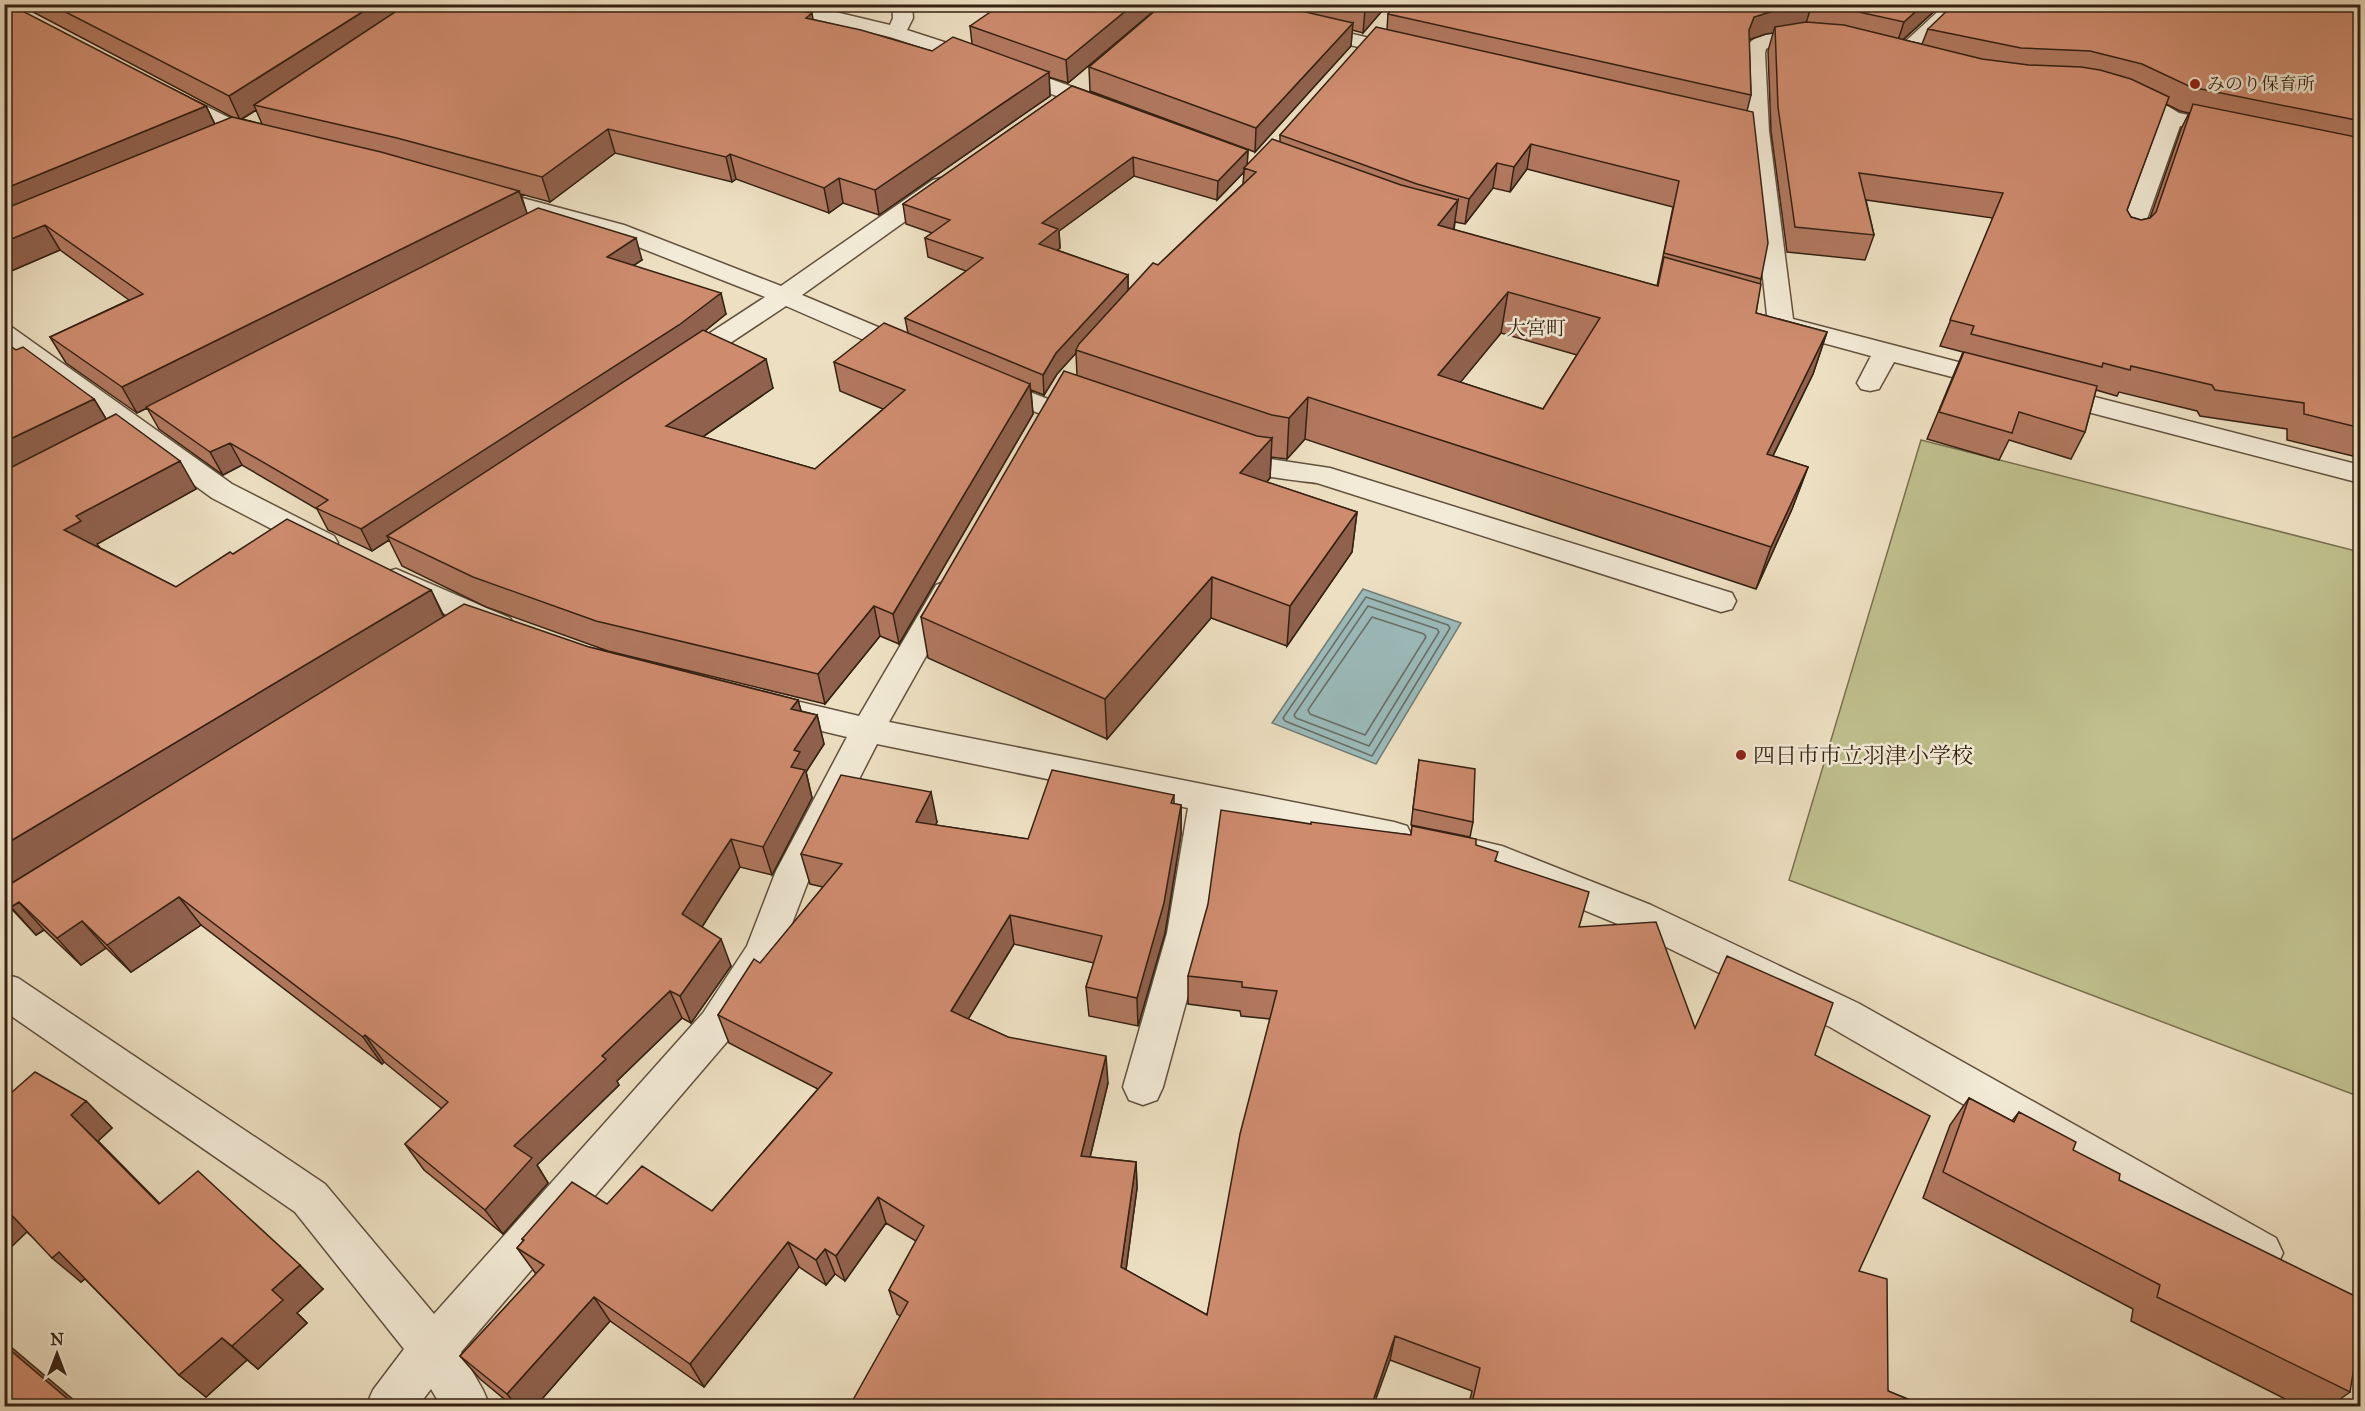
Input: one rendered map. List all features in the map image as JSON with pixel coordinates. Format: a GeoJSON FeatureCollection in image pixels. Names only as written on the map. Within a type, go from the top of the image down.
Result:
{"type":"FeatureCollection","features":[{"type":"Feature","properties":{"kind":"street"},"geometry":{"type":"LineString","coordinates":[[775,4],[896,33],[968,56],[1127,115]]}},
{"type":"Feature","properties":{"kind":"street"},"geometry":{"type":"LineString","coordinates":[[896,33],[903,18],[902,4]]}},
{"type":"Feature","properties":{"kind":"street"},"geometry":{"type":"LineString","coordinates":[[1927,4],[1956,7]]}},
{"type":"Feature","properties":{"kind":"street"},"geometry":{"type":"LineString","coordinates":[[1926,63],[1892,53],[1956,7]]}},
{"type":"Feature","properties":{"kind":"street"},"geometry":{"type":"LineString","coordinates":[[1290,25],[1425,57]]}},
{"type":"Feature","properties":{"kind":"street"},"geometry":{"type":"LineString","coordinates":[[1352,61],[1381,28]]}},
{"type":"Feature","properties":{"kind":"street"},"geometry":{"type":"LineString","coordinates":[[1838,43],[1792,36],[1763,40],[1756,45],[1758,131],[1770,321],[2361,474]]}},
{"type":"Feature","properties":{"kind":"street"},"geometry":{"type":"LineString","coordinates":[[148,84],[230,137],[286,143]]}},
{"type":"Feature","properties":{"kind":"street"},"geometry":{"type":"LineString","coordinates":[[2101,88],[2153,107],[2172,118],[2249,134]]}},
{"type":"Feature","properties":{"kind":"street"},"geometry":{"type":"LineString","coordinates":[[2129,237],[2172,118]]}},
{"type":"Feature","properties":{"kind":"street"},"geometry":{"type":"LineString","coordinates":[[230,137],[261,119]]}},
{"type":"Feature","properties":{"kind":"street"},"geometry":{"type":"LineString","coordinates":[[1735,126],[1758,131]]}},
{"type":"Feature","properties":{"kind":"street"},"geometry":{"type":"LineString","coordinates":[[666,374],[784,296],[956,175]]}},
{"type":"Feature","properties":{"kind":"street"},"geometry":{"type":"LineString","coordinates":[[464,189],[616,230],[784,296],[934,360]]}},
{"type":"Feature","properties":{"kind":"street"},"geometry":{"type":"LineString","coordinates":[[522,230],[553,214]]}},
{"type":"Feature","properties":{"kind":"street"},"geometry":{"type":"LineString","coordinates":[[4,333],[146,422],[222,491],[343,553]]}},
{"type":"Feature","properties":{"kind":"street"},"geometry":{"type":"LineString","coordinates":[[1870,383],[1886,352]]}},
{"type":"Feature","properties":{"kind":"street"},"geometry":{"type":"LineString","coordinates":[[966,374],[1059,406]]}},
{"type":"Feature","properties":{"kind":"street"},"geometry":{"type":"LineString","coordinates":[[106,442],[146,422]]}},
{"type":"Feature","properties":{"kind":"street"},"geometry":{"type":"LineString","coordinates":[[1201,445],[1266,468],[1320,474],[1721,601]]}},
{"type":"Feature","properties":{"kind":"street"},"geometry":{"type":"LineString","coordinates":[[393,555],[373,568],[474,617],[522,635]]}},
{"type":"Feature","properties":{"kind":"street"},"geometry":{"type":"LineString","coordinates":[[390,1407],[433,1349],[717,1025],[764,952],[794,871],[867,730],[957,575]]}},
{"type":"Feature","properties":{"kind":"street"},"geometry":{"type":"LineString","coordinates":[[444,635],[474,617]]}},
{"type":"Feature","properties":{"kind":"street"},"geometry":{"type":"LineString","coordinates":[[743,700],[867,730],[1207,797],[1489,856],[1638,916],[1844,1015],[2288,1268]]}},
{"type":"Feature","properties":{"kind":"street"},"geometry":{"type":"LineString","coordinates":[[1143,1088],[1186,933],[1207,797]]}},
{"type":"Feature","properties":{"kind":"street"},"geometry":{"type":"LineString","coordinates":[[4,990],[310,1198],[433,1349],[467,1407]]}},
{"type":"Feature","properties":{"kind":"green space"},"geometry":{"type":"Polygon","coordinates":[[[1921,440],[2360,552],[2360,1097],[1789,880],[1921,440]]]}},
{"type":"Feature","properties":{"kind":"water"},"geometry":{"type":"Polygon","coordinates":[[[1363,589],[1461,623],[1376,764],[1272,723],[1363,589]]]}},
{"type":"Feature","properties":{"kind":"building"},"geometry":{"type":"Polygon","coordinates":[[[4,4],[9,4],[206,106],[4,189],[4,4]]]}},
{"type":"Feature","properties":{"kind":"building"},"geometry":{"type":"Polygon","coordinates":[[[50,4],[375,4],[229,96],[50,4]]]}},
{"type":"Feature","properties":{"kind":"building"},"geometry":{"type":"Polygon","coordinates":[[[407,4],[770,4],[812,13],[806,18],[861,30],[932,51],[953,37],[1049,72],[875,190],[839,178],[824,188],[730,154],[726,157],[608,129],[542,177],[397,138],[254,105],[407,4]]]}},
{"type":"Feature","properties":{"kind":"building"},"geometry":{"type":"Polygon","coordinates":[[[1002,4],[1134,4],[1066,60],[970,26],[1002,4]]]}},
{"type":"Feature","properties":{"kind":"building"},"geometry":{"type":"Polygon","coordinates":[[[1163,4],[1271,4],[1353,23],[1256,128],[1089,67],[1163,4]]]}},
{"type":"Feature","properties":{"kind":"building"},"geometry":{"type":"Polygon","coordinates":[[[1344,4],[1370,4],[1365,9],[1344,4]]]}},
{"type":"Feature","properties":{"kind":"building"},"geometry":{"type":"Polygon","coordinates":[[[1397,4],[1924,4],[1904,22],[1850,10],[1811,7],[1773,11],[1754,17],[1749,30],[1751,95],[1388,14],[1397,4]]]}},
{"type":"Feature","properties":{"kind":"building"},"geometry":{"type":"Polygon","coordinates":[[[1954,4],[2361,4],[2361,121],[2191,87],[2142,64],[2090,51],[2021,48],[1928,29],[1954,4]]]}},
{"type":"Feature","properties":{"kind":"building"},"geometry":{"type":"Polygon","coordinates":[[[1806,22],[1844,25],[1982,59],[2100,70],[2131,79],[2169,97],[2127,210],[2131,217],[2141,220],[2150,218],[2156,212],[2193,104],[2361,138],[2361,428],[2304,414],[2304,403],[2215,390],[2212,385],[2131,366],[2130,370],[2103,363],[2102,367],[1971,334],[1974,326],[1950,320],[2003,193],[1859,173],[1874,235],[1795,227],[1778,107],[1775,27],[1806,22]]]}},
{"type":"Feature","properties":{"kind":"building"},"geometry":{"type":"Polygon","coordinates":[[[1376,27],[1753,112],[1768,243],[1761,279],[1664,253],[1679,181],[1531,144],[1514,167],[1497,163],[1469,199],[1417,184],[1280,135],[1376,27]]]}},
{"type":"Feature","properties":{"kind":"building"},"geometry":{"type":"Polygon","coordinates":[[[1072,86],[1248,150],[1218,181],[1133,157],[1042,223],[1058,229],[1039,244],[1128,275],[1056,353],[1043,375],[905,318],[983,258],[925,238],[950,220],[903,204],[1072,86]]]}},
{"type":"Feature","properties":{"kind":"building"},"geometry":{"type":"Polygon","coordinates":[[[232,117],[381,152],[519,191],[122,387],[50,337],[143,294],[45,225],[4,242],[4,209],[232,117]]]}},
{"type":"Feature","properties":{"kind":"building"},"geometry":{"type":"Polygon","coordinates":[[[1272,139],[1401,185],[1458,200],[1438,225],[1658,286],[1664,257],[1761,284],[1756,313],[1827,332],[1767,454],[1808,467],[1771,547],[1308,397],[1289,418],[1272,415],[1076,350],[1153,263],[1158,265],[1256,172],[1244,168],[1272,139]],[[1508,292],[1438,375],[1543,409],[1600,318],[1508,292]]]}},
{"type":"Feature","properties":{"kind":"building"},"geometry":{"type":"Polygon","coordinates":[[[538,208],[636,238],[607,257],[721,293],[679,325],[361,529],[316,508],[328,500],[230,443],[210,452],[146,407],[538,208]]]}},
{"type":"Feature","properties":{"kind":"building"},"geometry":{"type":"Polygon","coordinates":[[[884,323],[1030,384],[893,614],[874,606],[818,674],[596,621],[473,577],[387,536],[703,330],[766,359],[666,426],[815,469],[905,390],[834,362],[884,323]]]}},
{"type":"Feature","properties":{"kind":"building"},"geometry":{"type":"Polygon","coordinates":[[[4,342],[16,350],[23,347],[94,399],[4,442],[4,342]]]}},
{"type":"Feature","properties":{"kind":"building"},"geometry":{"type":"Polygon","coordinates":[[[1964,352],[2097,386],[2085,432],[2019,412],[2012,433],[1939,412],[1964,352]]]}},
{"type":"Feature","properties":{"kind":"building"},"geometry":{"type":"Polygon","coordinates":[[[1064,371],[1257,436],[1272,438],[1240,473],[1357,512],[1290,606],[1212,577],[1105,699],[921,617],[1064,371]]]}},
{"type":"Feature","properties":{"kind":"building"},"geometry":{"type":"Polygon","coordinates":[[[116,414],[180,461],[76,516],[81,521],[64,530],[176,587],[287,519],[431,590],[4,845],[4,471],[116,414]]]}},
{"type":"Feature","properties":{"kind":"building"},"geometry":{"type":"Polygon","coordinates":[[[464,604],[589,647],[798,700],[791,709],[817,715],[794,750],[800,752],[791,767],[805,770],[763,847],[731,839],[682,914],[721,939],[680,996],[670,991],[602,1056],[606,1059],[514,1146],[532,1158],[485,1210],[405,1144],[448,1102],[365,1035],[363,1037],[179,897],[107,945],[82,921],[57,938],[19,902],[11,907],[4,901],[4,888],[464,604]]]}},
{"type":"Feature","properties":{"kind":"building"},"geometry":{"type":"Polygon","coordinates":[[[1419,760],[1475,769],[1473,822],[1413,809],[1419,760]]]}},
{"type":"Feature","properties":{"kind":"building"},"geometry":{"type":"Polygon","coordinates":[[[1052,770],[1174,795],[1171,803],[1181,805],[1164,903],[1137,998],[1086,987],[1102,936],[1010,915],[951,1011],[1008,1037],[1106,1056],[1081,1156],[1136,1162],[1121,1267],[1207,1315],[1240,1134],[1277,991],[1242,987],[1242,982],[1188,976],[1208,904],[1221,810],[1311,824],[1311,822],[1411,835],[1412,826],[1476,839],[1476,845],[1498,852],[1495,861],[1589,892],[1579,927],[1656,922],[1695,1028],[1727,956],[1833,1003],[1815,1055],[1930,1116],[1859,1271],[1887,1279],[1888,1391],[1927,1407],[1471,1407],[1480,1368],[1395,1336],[1371,1407],[849,1407],[908,1302],[889,1290],[924,1226],[878,1197],[836,1256],[825,1249],[816,1260],[788,1242],[690,1364],[594,1297],[507,1394],[460,1356],[544,1265],[517,1248],[524,1240],[522,1239],[572,1182],[607,1204],[642,1166],[712,1211],[832,1073],[718,1015],[754,959],[760,963],[842,864],[801,854],[841,775],[931,792],[916,822],[1028,839],[1052,770]]]}},
{"type":"Feature","properties":{"kind":"building"},"geometry":{"type":"Polygon","coordinates":[[[35,1072],[86,1101],[71,1115],[159,1204],[198,1171],[300,1265],[272,1290],[283,1300],[232,1346],[222,1338],[179,1375],[59,1252],[52,1258],[4,1207],[4,1099],[35,1072]]]}},
{"type":"Feature","properties":{"kind":"building"},"geometry":{"type":"Polygon","coordinates":[[[1969,1098],[2014,1122],[2019,1112],[2076,1142],[2073,1150],[2120,1174],[2119,1180],[2361,1299],[2361,1325],[2350,1392],[2157,1297],[2160,1285],[1943,1172],[1969,1098]]]}},
{"type":"Feature","properties":{"kind":"building"},"geometry":{"type":"Polygon","coordinates":[[[4,1345],[77,1407],[4,1407],[4,1345]]]}},
{"type":"Feature","properties":{"kind":"place","name":"みのり保育所"},"geometry":{"type":"Point","coordinates":[2195,84]}},
{"type":"Feature","properties":{"kind":"place","name":"四日市市立羽津小学校"},"geometry":{"type":"Point","coordinates":[1741,755]}},
{"type":"Feature","properties":{"kind":"district","name":"大宮町"},"geometry":{"type":"Point","coordinates":[1536,328]}}]}
